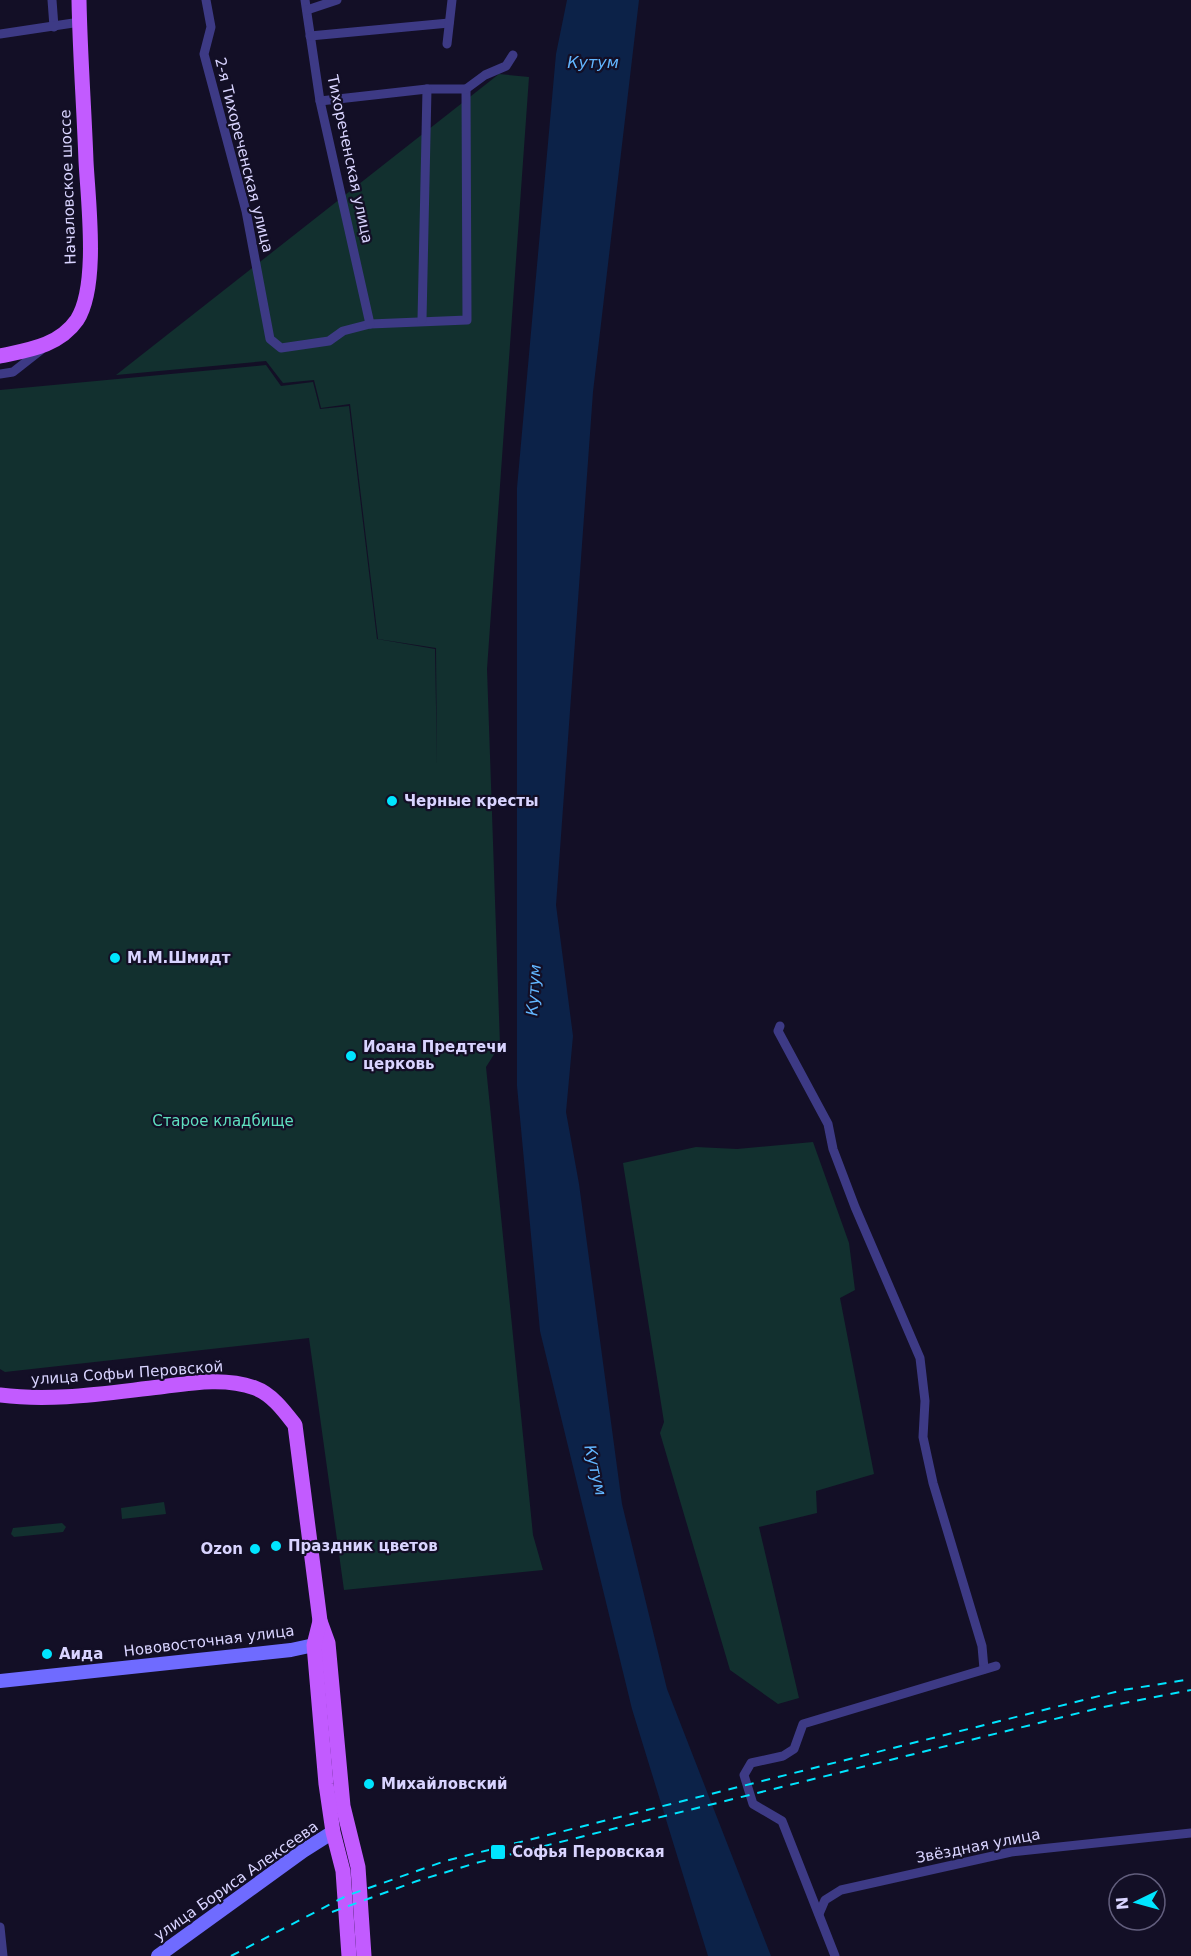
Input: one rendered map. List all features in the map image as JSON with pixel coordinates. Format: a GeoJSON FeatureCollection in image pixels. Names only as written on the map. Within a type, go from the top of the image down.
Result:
{"type":"FeatureCollection","features":[{"type":"Feature","properties":{"kind":"main road","name":"Началовское шоссе"},"geometry":{"type":"LineString","coordinates":[[0,356],[41,347],[51,342],[77,320],[88,284],[89,234],[79,0]]}},
{"type":"Feature","properties":{"kind":"main road","name":"улица Софьи Перовской"},"geometry":{"type":"LineString","coordinates":[[0,1395],[35,1400],[201,1382],[230,1383],[257,1389],[279,1405],[296,1425],[320,1621],[333,1832],[343,1871],[349,1956]]}},
{"type":"Feature","properties":{"kind":"main road","name":"улица Софьи Перовской"},"geometry":{"type":"LineString","coordinates":[[321,1644],[343,1806],[358,1867],[364,1956]]}},
{"type":"Feature","properties":{"kind":"main road"},"geometry":{"type":"LineString","coordinates":[[333,1832],[343,1806]]}},
{"type":"Feature","properties":{"kind":"street"},"geometry":{"type":"LineString","coordinates":[[52,0],[54,27]]}},
{"type":"Feature","properties":{"kind":"street","name":"2-я Тихореченская улица"},"geometry":{"type":"LineString","coordinates":[[206,0],[211,27],[204,54],[246,211],[270,339],[281,348],[329,341],[343,331],[370,324]]}},
{"type":"Feature","properties":{"kind":"street"},"geometry":{"type":"LineString","coordinates":[[306,5],[337,0]]}},
{"type":"Feature","properties":{"kind":"street"},"geometry":{"type":"LineString","coordinates":[[447,44],[452,0]]}},
{"type":"Feature","properties":{"kind":"street","name":"Тихореченская улица"},"geometry":{"type":"LineString","coordinates":[[306,5],[320,101],[370,324]]}},
{"type":"Feature","properties":{"kind":"street"},"geometry":{"type":"LineString","coordinates":[[0,34],[80,22]]}},
{"type":"Feature","properties":{"kind":"street"},"geometry":{"type":"LineString","coordinates":[[310,36],[448,23]]}},
{"type":"Feature","properties":{"kind":"street"},"geometry":{"type":"LineString","coordinates":[[320,101],[427,89],[466,89],[485,75],[506,66],[513,55]]}},
{"type":"Feature","properties":{"kind":"street"},"geometry":{"type":"LineString","coordinates":[[422,320],[427,89]]}},
{"type":"Feature","properties":{"kind":"street"},"geometry":{"type":"LineString","coordinates":[[370,324],[422,320],[467,320],[466,89]]}},
{"type":"Feature","properties":{"kind":"street"},"geometry":{"type":"LineString","coordinates":[[0,374],[13,372],[51,342]]}},
{"type":"Feature","properties":{"kind":"street"},"geometry":{"type":"LineString","coordinates":[[780,1026],[778,1031],[828,1124],[833,1149],[855,1208],[920,1358],[925,1401],[923,1437],[933,1483],[982,1646],[984,1669]]}},
{"type":"Feature","properties":{"kind":"street","name":"Нововосточная улица"},"geometry":{"type":"LineString","coordinates":[[0,1681],[291,1650],[321,1644]]}},
{"type":"Feature","properties":{"kind":"street"},"geometry":{"type":"LineString","coordinates":[[835,1956],[782,1821],[753,1804],[744,1775],[751,1762],[783,1756],[794,1749],[803,1724],[996,1666]]}},
{"type":"Feature","properties":{"kind":"street","name":"улица Бориса Алексеева"},"geometry":{"type":"LineString","coordinates":[[158,1956],[303,1851],[333,1832]]}},
{"type":"Feature","properties":{"kind":"street","name":"Звёздная улица"},"geometry":{"type":"LineString","coordinates":[[819,1914],[825,1900],[841,1890],[1011,1852],[1191,1833]]}},
{"type":"Feature","properties":{"kind":"street"},"geometry":{"type":"LineString","coordinates":[[146,1956],[273,1866],[303,1851]]}},
{"type":"Feature","properties":{"kind":"street"},"geometry":{"type":"LineString","coordinates":[[0,1927],[3,1956]]}},
{"type":"Feature","properties":{"kind":"green space","name":"Старое кладбище"},"geometry":{"type":"Polygon","coordinates":[[[499,74],[529,77],[487,669],[500,1045],[486,1067],[533,1535],[543,1570],[344,1590],[309,1338],[5,1372],[0,1369],[0,390],[266,365],[281,386],[313,382],[320,409],[349,406],[377,639],[435,649],[437,765],[436,648],[378,639],[350,404],[321,408],[314,380],[283,383],[266,361],[116,375],[499,74]]]}},
{"type":"Feature","properties":{"kind":"green space"},"geometry":{"type":"Polygon","coordinates":[[[813,1142],[849,1243],[855,1290],[840,1298],[874,1474],[816,1491],[817,1513],[759,1527],[799,1698],[778,1704],[730,1670],[660,1433],[664,1422],[623,1163],[696,1147],[737,1149],[813,1142]]]}},
{"type":"Feature","properties":{"kind":"green space"},"geometry":{"type":"Polygon","coordinates":[[[164,1502],[166,1514],[122,1519],[121,1508],[164,1502]]]}},
{"type":"Feature","properties":{"kind":"green space"},"geometry":{"type":"Polygon","coordinates":[[[62,1523],[66,1527],[63,1532],[14,1537],[11,1534],[13,1528],[62,1523]]]}},
{"type":"Feature","properties":{"kind":"water","name":"Кутум"},"geometry":{"type":"Polygon","coordinates":[[[567,0],[639,0],[593,392],[556,905],[573,1036],[566,1112],[579,1184],[622,1504],[667,1689],[771,1956],[708,1956],[632,1709],[540,1331],[517,1086],[517,488],[556,54],[567,0]]]}},
{"type":"Feature","properties":{"kind":"railway"},"geometry":{"type":"LineString","coordinates":[[231,1956],[346,1896],[445,1861],[1123,1690],[1191,1679]]}},
{"type":"Feature","properties":{"kind":"railway"},"geometry":{"type":"LineString","coordinates":[[332,1912],[417,1881],[476,1863],[1099,1708],[1191,1690]]}},
{"type":"Feature","properties":{"kind":"place","name":"Черные кресты"},"geometry":{"type":"Point","coordinates":[392,801]}},
{"type":"Feature","properties":{"kind":"place","name":"М.М.Шмидт"},"geometry":{"type":"Point","coordinates":[115,958]}},
{"type":"Feature","properties":{"kind":"place","name":"Иоана Предтечи церковь"},"geometry":{"type":"Point","coordinates":[351,1056]}},
{"type":"Feature","properties":{"kind":"place","name":"Праздник цветов"},"geometry":{"type":"Point","coordinates":[276,1546]}},
{"type":"Feature","properties":{"kind":"place","name":"Ozon"},"geometry":{"type":"Point","coordinates":[255,1549]}},
{"type":"Feature","properties":{"kind":"place","name":"Аида"},"geometry":{"type":"Point","coordinates":[47,1654]}},
{"type":"Feature","properties":{"kind":"place","name":"Михайловский"},"geometry":{"type":"Point","coordinates":[369,1784]}},
{"type":"Feature","properties":{"kind":"place","name":"Софья Перовская"},"geometry":{"type":"Point","coordinates":[498,1852]}}]}
